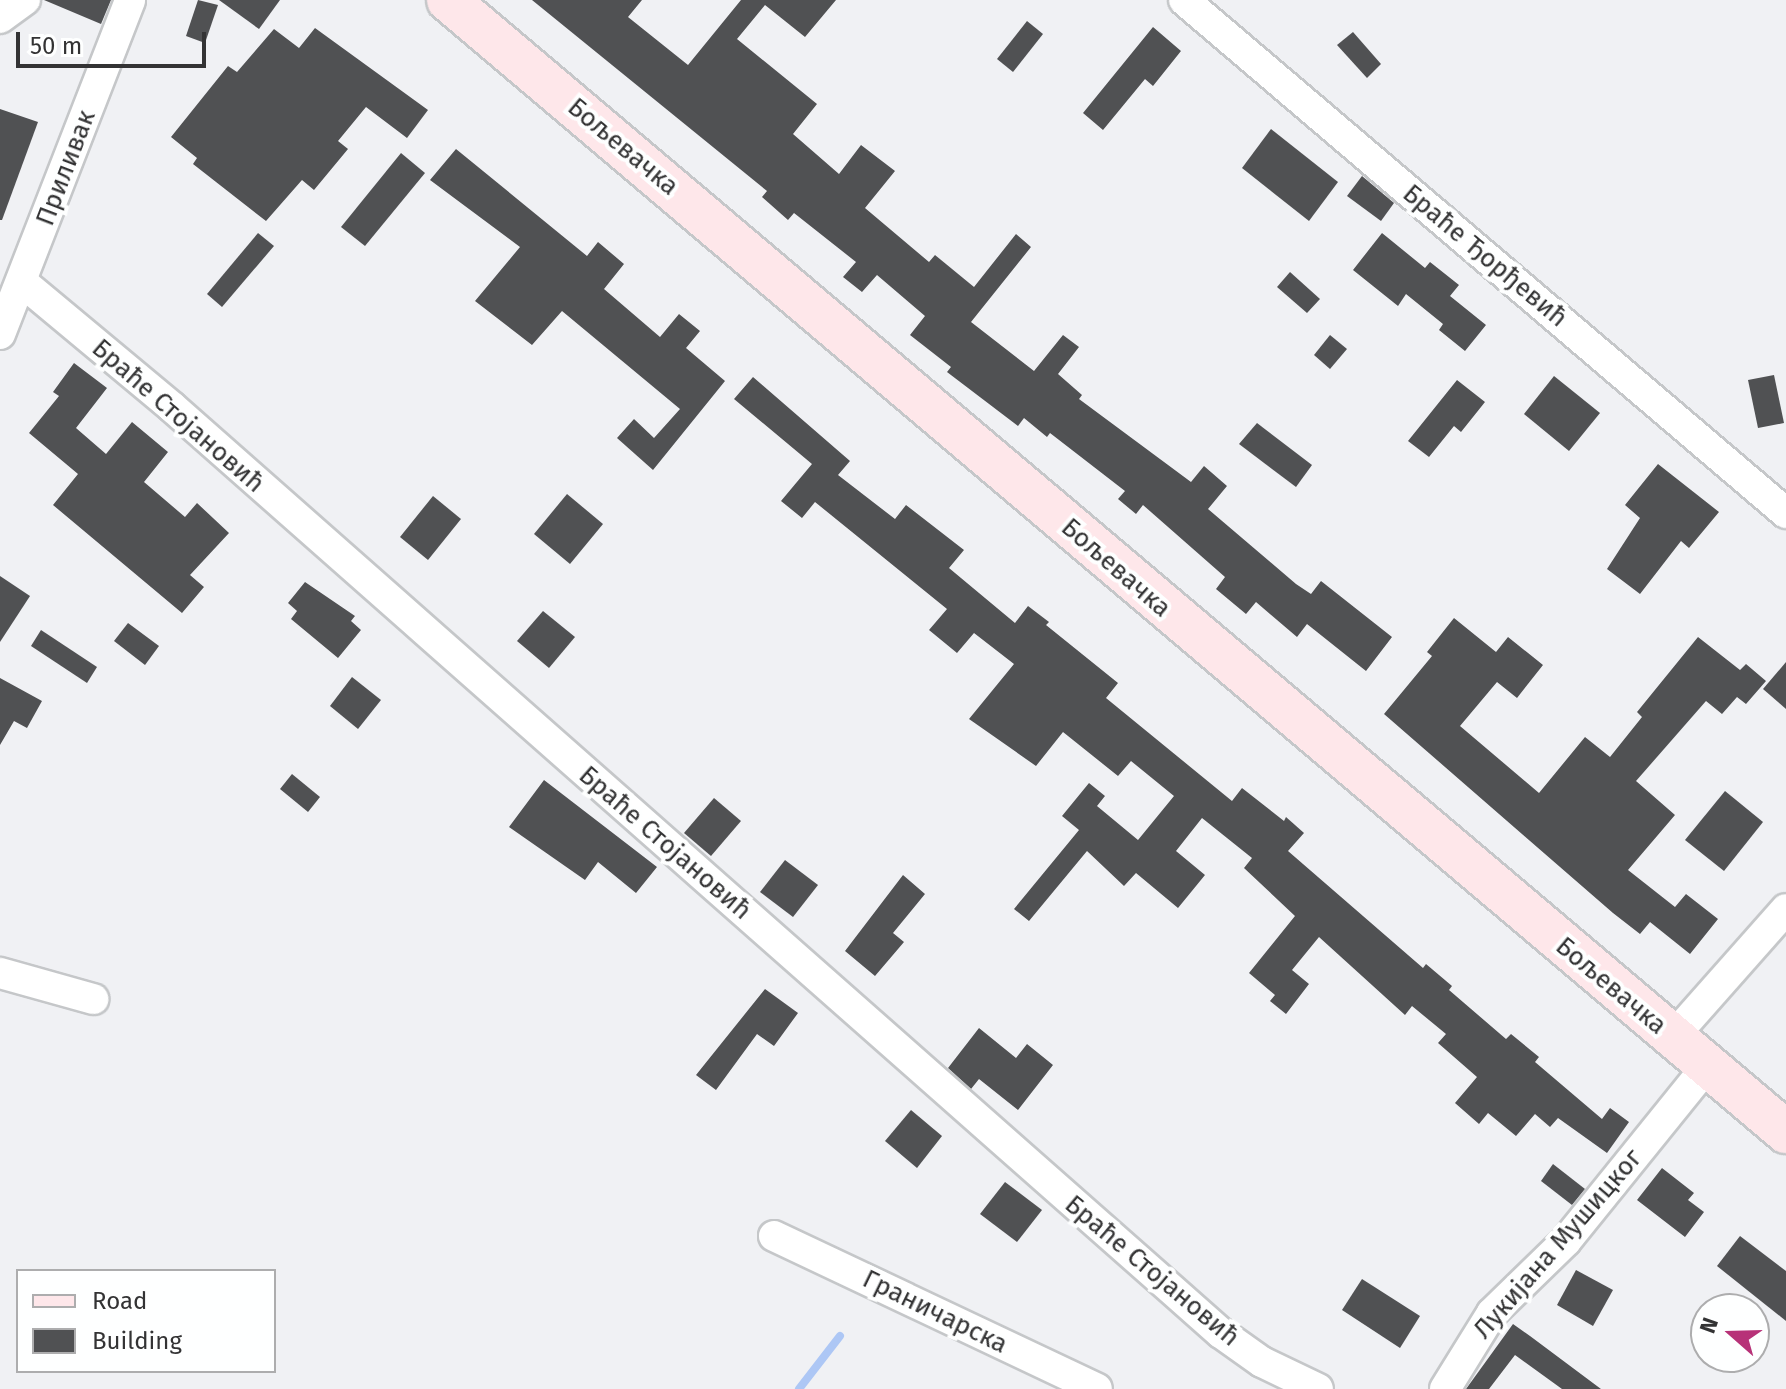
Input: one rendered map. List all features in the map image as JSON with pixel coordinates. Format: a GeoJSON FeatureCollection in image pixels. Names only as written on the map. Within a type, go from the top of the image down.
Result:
{"type":"FeatureCollection","features":[{"type":"Feature","properties":{"kind":"main road","name":"Бољевачка"},"geometry":{"type":"LineString","coordinates":[[448,0],[1786,1132]]}},
{"type":"Feature","properties":{"kind":"street"},"geometry":{"type":"LineString","coordinates":[[0,18],[25,0]]}},
{"type":"Feature","properties":{"kind":"street","name":"Приливак"},"geometry":{"type":"LineString","coordinates":[[0,334],[130,0]]}},
{"type":"Feature","properties":{"kind":"street","name":"Браће Ђорђевић"},"geometry":{"type":"LineString","coordinates":[[1184,0],[1786,513]]}},
{"type":"Feature","properties":{"kind":"street","name":"Браће Стојановић"},"geometry":{"type":"LineString","coordinates":[[22,282],[172,407],[1221,1333],[1262,1362],[1318,1389]]}},
{"type":"Feature","properties":{"kind":"street"},"geometry":{"type":"LineString","coordinates":[[1672,1038],[1786,909]]}},
{"type":"Feature","properties":{"kind":"street"},"geometry":{"type":"LineString","coordinates":[[0,973],[93,999]]}},
{"type":"Feature","properties":{"kind":"street","name":"Лукијана Мушицког"},"geometry":{"type":"LineString","coordinates":[[1445,1389],[1492,1313],[1566,1241],[1707,1066]]}},
{"type":"Feature","properties":{"kind":"street","name":"Граничарска"},"geometry":{"type":"LineString","coordinates":[[774,1236],[1097,1389]]}},
{"type":"Feature","properties":{"kind":"building"},"geometry":{"type":"Polygon","coordinates":[[[44,0],[111,0],[101,24],[44,0]]]}},
{"type":"Feature","properties":{"kind":"building"},"geometry":{"type":"Polygon","coordinates":[[[198,0],[218,5],[205,43],[186,36],[198,0]]]}},
{"type":"Feature","properties":{"kind":"building"},"geometry":{"type":"Polygon","coordinates":[[[219,0],[280,0],[259,29],[219,0]]]}},
{"type":"Feature","properties":{"kind":"building"},"geometry":{"type":"Polygon","coordinates":[[[532,0],[642,0],[628,17],[688,65],[741,0],[836,0],[805,37],[765,5],[737,39],[817,104],[793,134],[839,174],[861,145],[895,171],[865,208],[929,262],[935,255],[974,287],[1016,234],[1031,247],[971,322],[1034,371],[1063,335],[1079,347],[1058,374],[1082,395],[1079,399],[1191,482],[1204,466],[1227,486],[1208,509],[1296,584],[1311,594],[1321,581],[1392,637],[1366,671],[1307,624],[1297,637],[1256,602],[1246,614],[1216,589],[1225,577],[1143,505],[1136,514],[1118,499],[1125,491],[1050,433],[1047,437],[1024,418],[1018,426],[947,372],[951,367],[910,335],[925,316],[877,275],[862,292],[843,277],[856,262],[794,213],[788,220],[762,197],[767,191],[532,0]]]}},
{"type":"Feature","properties":{"kind":"building"},"geometry":{"type":"Polygon","coordinates":[[[1027,21],[1043,34],[1013,72],[997,59],[1027,21]]]}},
{"type":"Feature","properties":{"kind":"building"},"geometry":{"type":"Polygon","coordinates":[[[1153,27],[1181,51],[1153,86],[1145,79],[1103,130],[1083,113],[1153,27]]]}},
{"type":"Feature","properties":{"kind":"building"},"geometry":{"type":"Polygon","coordinates":[[[315,28],[428,110],[407,138],[366,107],[338,141],[348,149],[314,190],[302,180],[266,221],[193,164],[197,158],[171,137],[228,66],[237,72],[274,29],[299,48],[315,28]]]}},
{"type":"Feature","properties":{"kind":"building"},"geometry":{"type":"Polygon","coordinates":[[[1353,32],[1381,64],[1367,78],[1337,45],[1353,32]]]}},
{"type":"Feature","properties":{"kind":"building"},"geometry":{"type":"Polygon","coordinates":[[[0,109],[38,122],[2,220],[0,220],[0,109]]]}},
{"type":"Feature","properties":{"kind":"building"},"geometry":{"type":"Polygon","coordinates":[[[1271,129],[1338,182],[1309,221],[1242,168],[1271,129]]]}},
{"type":"Feature","properties":{"kind":"building"},"geometry":{"type":"Polygon","coordinates":[[[456,149],[587,256],[598,242],[624,264],[604,289],[660,337],[679,314],[700,331],[686,348],[725,381],[653,470],[617,438],[634,419],[654,438],[680,409],[562,311],[532,345],[475,301],[520,247],[430,180],[456,149]]]}},
{"type":"Feature","properties":{"kind":"building"},"geometry":{"type":"Polygon","coordinates":[[[401,153],[425,173],[365,246],[341,227],[401,153]]]}},
{"type":"Feature","properties":{"kind":"building"},"geometry":{"type":"Polygon","coordinates":[[[1362,176],[1394,203],[1381,221],[1347,196],[1362,176]]]}},
{"type":"Feature","properties":{"kind":"building"},"geometry":{"type":"Polygon","coordinates":[[[258,233],[274,246],[222,307],[207,294],[258,233]]]}},
{"type":"Feature","properties":{"kind":"building"},"geometry":{"type":"Polygon","coordinates":[[[1382,233],[1425,268],[1430,262],[1459,285],[1450,296],[1486,325],[1465,351],[1439,330],[1443,324],[1406,294],[1398,306],[1353,270],[1382,233]]]}},
{"type":"Feature","properties":{"kind":"building"},"geometry":{"type":"Polygon","coordinates":[[[1290,272],[1320,299],[1307,313],[1277,287],[1290,272]]]}},
{"type":"Feature","properties":{"kind":"building"},"geometry":{"type":"Polygon","coordinates":[[[1330,335],[1347,349],[1330,369],[1314,355],[1330,335]]]}},
{"type":"Feature","properties":{"kind":"building"},"geometry":{"type":"Polygon","coordinates":[[[74,363],[107,388],[76,428],[106,454],[132,422],[168,452],[144,482],[185,517],[197,503],[229,533],[190,575],[204,587],[182,613],[53,505],[78,474],[29,433],[59,396],[53,392],[74,363]]]}},
{"type":"Feature","properties":{"kind":"building"},"geometry":{"type":"Polygon","coordinates":[[[1774,375],[1784,423],[1758,428],[1748,380],[1774,375]]]}},
{"type":"Feature","properties":{"kind":"building"},"geometry":{"type":"Polygon","coordinates":[[[1554,376],[1600,413],[1569,451],[1524,414],[1554,376]]]}},
{"type":"Feature","properties":{"kind":"building"},"geometry":{"type":"Polygon","coordinates":[[[753,377],[850,461],[838,475],[895,519],[906,505],[964,550],[949,568],[1015,623],[1028,606],[1049,622],[1046,625],[1118,683],[1106,698],[1232,801],[1242,788],[1284,821],[1286,817],[1304,833],[1288,851],[1423,968],[1426,964],[1452,986],[1449,990],[1506,1039],[1511,1034],[1539,1057],[1535,1062],[1602,1119],[1610,1108],[1629,1122],[1607,1153],[1558,1118],[1550,1127],[1535,1114],[1516,1136],[1488,1113],[1479,1124],[1455,1103],[1477,1077],[1438,1043],[1446,1034],[1412,1006],[1405,1015],[1319,937],[1292,970],[1309,984],[1286,1014],[1270,1001],[1275,995],[1249,973],[1295,916],[1244,868],[1252,858],[1202,818],[1176,851],[1205,875],[1178,908],[1136,873],[1124,886],[1087,851],[1029,921],[1014,909],[1079,830],[1062,816],[1089,783],[1105,796],[1097,806],[1138,840],[1174,796],[1131,761],[1118,776],[1063,732],[1036,766],[969,719],[1014,664],[974,633],[957,653],[929,630],[947,609],[815,502],[802,518],[781,501],[812,464],[734,399],[753,377]]]}},
{"type":"Feature","properties":{"kind":"building"},"geometry":{"type":"Polygon","coordinates":[[[1457,380],[1485,402],[1461,432],[1454,426],[1429,457],[1408,441],[1457,380]]]}},
{"type":"Feature","properties":{"kind":"building"},"geometry":{"type":"Polygon","coordinates":[[[1257,423],[1312,465],[1296,487],[1239,444],[1257,423]]]}},
{"type":"Feature","properties":{"kind":"building"},"geometry":{"type":"Polygon","coordinates":[[[1658,464],[1719,512],[1689,548],[1681,541],[1640,594],[1607,569],[1640,518],[1625,505],[1658,464]]]}},
{"type":"Feature","properties":{"kind":"building"},"geometry":{"type":"Polygon","coordinates":[[[567,494],[603,524],[570,564],[534,534],[567,494]]]}},
{"type":"Feature","properties":{"kind":"building"},"geometry":{"type":"Polygon","coordinates":[[[433,496],[461,519],[428,560],[400,537],[433,496]]]}},
{"type":"Feature","properties":{"kind":"building"},"geometry":{"type":"Polygon","coordinates":[[[0,576],[30,596],[0,642],[0,576]]]}},
{"type":"Feature","properties":{"kind":"building"},"geometry":{"type":"Polygon","coordinates":[[[305,582],[355,616],[351,621],[361,630],[338,658],[291,619],[297,611],[288,603],[305,582]]]}},
{"type":"Feature","properties":{"kind":"building"},"geometry":{"type":"Polygon","coordinates":[[[543,611],[575,637],[549,668],[517,641],[543,611]]]}},
{"type":"Feature","properties":{"kind":"building"},"geometry":{"type":"Polygon","coordinates":[[[1454,618],[1496,652],[1508,637],[1543,665],[1517,698],[1497,682],[1460,726],[1539,793],[1585,737],[1610,757],[1642,717],[1637,712],[1698,637],[1740,670],[1746,664],[1766,681],[1746,704],[1737,697],[1722,714],[1706,701],[1636,781],[1675,815],[1628,870],[1675,907],[1686,894],[1718,919],[1690,954],[1650,922],[1640,934],[1613,913],[1384,714],[1432,656],[1427,652],[1454,618]]]}},
{"type":"Feature","properties":{"kind":"building"},"geometry":{"type":"Polygon","coordinates":[[[128,623],[159,646],[145,665],[114,641],[128,623]]]}},
{"type":"Feature","properties":{"kind":"building"},"geometry":{"type":"Polygon","coordinates":[[[41,630],[97,667],[87,683],[31,646],[41,630]]]}},
{"type":"Feature","properties":{"kind":"building"},"geometry":{"type":"Polygon","coordinates":[[[1786,662],[1786,709],[1763,689],[1786,662]]]}},
{"type":"Feature","properties":{"kind":"building"},"geometry":{"type":"Polygon","coordinates":[[[352,677],[381,700],[358,729],[330,706],[352,677]]]}},
{"type":"Feature","properties":{"kind":"building"},"geometry":{"type":"Polygon","coordinates":[[[0,678],[42,701],[27,728],[14,721],[0,745],[0,678]]]}},
{"type":"Feature","properties":{"kind":"building"},"geometry":{"type":"Polygon","coordinates":[[[292,774],[320,797],[308,812],[280,789],[292,774]]]}},
{"type":"Feature","properties":{"kind":"building"},"geometry":{"type":"Polygon","coordinates":[[[544,780],[657,867],[636,893],[598,862],[585,880],[509,827],[544,780]]]}},
{"type":"Feature","properties":{"kind":"building"},"geometry":{"type":"Polygon","coordinates":[[[1725,791],[1763,822],[1724,871],[1685,840],[1725,791]]]}},
{"type":"Feature","properties":{"kind":"building"},"geometry":{"type":"Polygon","coordinates":[[[714,798],[741,821],[711,856],[684,833],[714,798]]]}},
{"type":"Feature","properties":{"kind":"building"},"geometry":{"type":"Polygon","coordinates":[[[785,860],[818,885],[793,917],[760,892],[785,860]]]}},
{"type":"Feature","properties":{"kind":"building"},"geometry":{"type":"Polygon","coordinates":[[[903,875],[925,894],[893,933],[904,942],[875,976],[845,951],[903,875]]]}},
{"type":"Feature","properties":{"kind":"building"},"geometry":{"type":"Polygon","coordinates":[[[765,989],[798,1013],[774,1046],[757,1034],[716,1090],[696,1075],[765,989]]]}},
{"type":"Feature","properties":{"kind":"building"},"geometry":{"type":"Polygon","coordinates":[[[979,1028],[1016,1058],[1027,1044],[1053,1065],[1018,1110],[979,1079],[971,1089],[948,1068],[979,1028]]]}},
{"type":"Feature","properties":{"kind":"building"},"geometry":{"type":"Polygon","coordinates":[[[911,1110],[942,1136],[917,1168],[885,1141],[911,1110]]]}},
{"type":"Feature","properties":{"kind":"building"},"geometry":{"type":"Polygon","coordinates":[[[1553,1164],[1585,1189],[1572,1205],[1541,1181],[1553,1164]]]}},
{"type":"Feature","properties":{"kind":"building"},"geometry":{"type":"Polygon","coordinates":[[[1662,1168],[1694,1193],[1688,1200],[1704,1212],[1685,1237],[1637,1200],[1662,1168]]]}},
{"type":"Feature","properties":{"kind":"building"},"geometry":{"type":"Polygon","coordinates":[[[1005,1182],[1042,1210],[1017,1242],[980,1214],[1005,1182]]]}},
{"type":"Feature","properties":{"kind":"building"},"geometry":{"type":"Polygon","coordinates":[[[1740,1236],[1786,1271],[1786,1321],[1770,1308],[1770,1293],[1751,1293],[1717,1266],[1740,1236]]]}},
{"type":"Feature","properties":{"kind":"building"},"geometry":{"type":"Polygon","coordinates":[[[1576,1270],[1613,1290],[1593,1326],[1557,1305],[1576,1270]]]}},
{"type":"Feature","properties":{"kind":"building"},"geometry":{"type":"Polygon","coordinates":[[[1362,1279],[1420,1316],[1400,1348],[1342,1310],[1362,1279]]]}},
{"type":"Feature","properties":{"kind":"building"},"geometry":{"type":"Polygon","coordinates":[[[1513,1324],[1601,1389],[1562,1389],[1515,1355],[1489,1389],[1466,1389],[1513,1324]]]}},
{"type":"Feature","properties":{"kind":"waterway"},"geometry":{"type":"LineString","coordinates":[[799,1389],[840,1336]]}}]}
